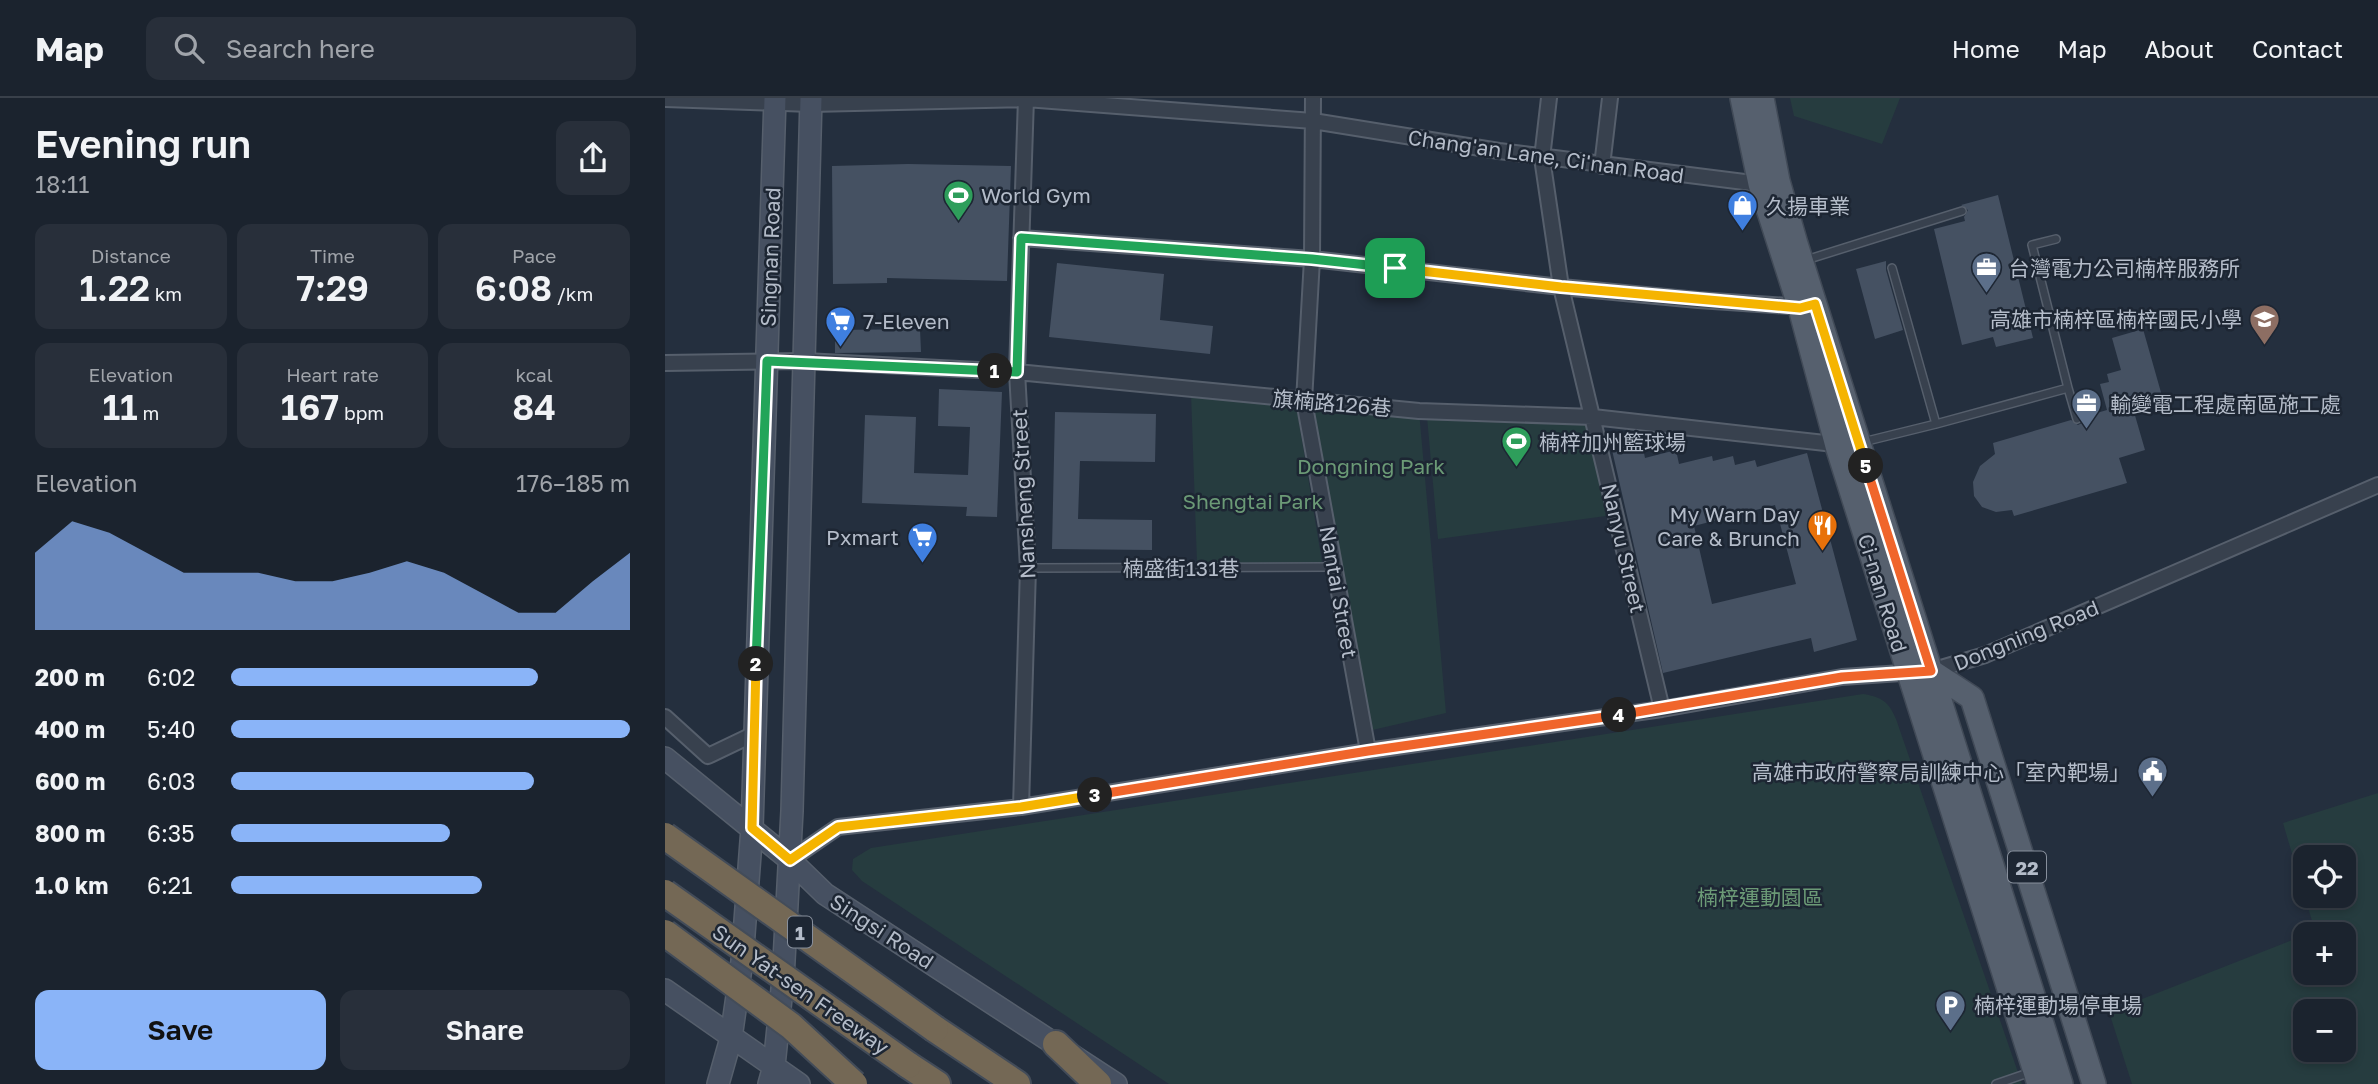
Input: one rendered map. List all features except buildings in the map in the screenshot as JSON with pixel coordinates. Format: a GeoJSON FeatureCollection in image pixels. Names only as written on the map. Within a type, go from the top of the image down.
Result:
{"type":"FeatureCollection","features":[{"type":"Feature","properties":{"kind":"highway","name":"1"},"geometry":{"type":"LineString","coordinates":[[665,836],[935,1029],[1017,1084]]}},
{"type":"Feature","properties":{"kind":"highway","name":"Sun Yat-sen Freeway"},"geometry":{"type":"LineString","coordinates":[[665,893],[937,1084]]}},
{"type":"Feature","properties":{"kind":"highway"},"geometry":{"type":"LineString","coordinates":[[665,933],[791,1026],[854,1084]]}},
{"type":"Feature","properties":{"kind":"highway"},"geometry":{"type":"LineString","coordinates":[[1056,1044],[1098,1084]]}},
{"type":"Feature","properties":{"kind":"main road","name":"Ci-nan Road"},"geometry":{"type":"LineString","coordinates":[[1742,98],[1920,672],[2059,1068],[2094,1084]]}},
{"type":"Feature","properties":{"kind":"main road","name":"Ci-nan Road"},"geometry":{"type":"LineString","coordinates":[[1762,98],[1769,183],[1802,261],[1807,306]]}},
{"type":"Feature","properties":{"kind":"main road","name":"Ci-nan Road"},"geometry":{"type":"LineString","coordinates":[[1920,672],[1972,698],[2059,1068]]}},
{"type":"Feature","properties":{"kind":"street","name":"Chang'an Lane, Ci'nan Road"},"geometry":{"type":"LineString","coordinates":[[665,99],[811,101],[1026,98],[1313,121],[1542,158],[1769,183]]}},
{"type":"Feature","properties":{"kind":"street","name":"Nansheng Street"},"geometry":{"type":"LineString","coordinates":[[1021,807],[1028,568],[1017,372],[1026,98]]}},
{"type":"Feature","properties":{"kind":"street","name":"Nantai Street"},"geometry":{"type":"LineString","coordinates":[[1313,98],[1312,259],[1304,401],[1368,751]]}},
{"type":"Feature","properties":{"kind":"street","name":"Nanyu Street"},"geometry":{"type":"LineString","coordinates":[[1549,98],[1542,158],[1561,287],[1662,709]]}},
{"type":"Feature","properties":{"kind":"street"},"geometry":{"type":"LineString","coordinates":[[1602,166],[1610,98]]}},
{"type":"Feature","properties":{"kind":"street","name":"Singnan Road"},"geometry":{"type":"LineString","coordinates":[[718,1084],[731,1038],[742,961],[752,828],[775,100]]}},
{"type":"Feature","properties":{"kind":"street","name":"Singnan Road"},"geometry":{"type":"LineString","coordinates":[[771,1075],[783,979],[790,860],[811,101]]}},
{"type":"Feature","properties":{"kind":"street"},"geometry":{"type":"LineString","coordinates":[[1021,238],[1312,259],[1561,287],[1807,306]]}},
{"type":"Feature","properties":{"kind":"street","name":"旗楠路126巷"},"geometry":{"type":"LineString","coordinates":[[665,363],[767,361],[1017,372],[1419,411],[1593,417],[1848,444]]}},
{"type":"Feature","properties":{"kind":"street","name":"Dongning Road"},"geometry":{"type":"LineString","coordinates":[[790,860],[838,827],[1021,807],[1368,751],[1662,709],[1842,677],[1920,672],[1985,655],[2378,485]]}},
{"type":"Feature","properties":{"kind":"street"},"geometry":{"type":"LineString","coordinates":[[665,718],[708,757],[754,734]]}},
{"type":"Feature","properties":{"kind":"street","name":"Singsi Road"},"geometry":{"type":"LineString","coordinates":[[665,758],[790,860],[825,894],[1116,1084]]}},
{"type":"Feature","properties":{"kind":"street"},"geometry":{"type":"LineString","coordinates":[[665,990],[731,1038],[771,1075],[799,1084]]}},
{"type":"Feature","properties":{"kind":"lane"},"geometry":{"type":"LineString","coordinates":[[1802,261],[1962,211]]}},
{"type":"Feature","properties":{"kind":"lane"},"geometry":{"type":"LineString","coordinates":[[2056,239],[2032,245],[2077,419]]}},
{"type":"Feature","properties":{"kind":"lane"},"geometry":{"type":"LineString","coordinates":[[1892,268],[1936,424]]}},
{"type":"Feature","properties":{"kind":"lane"},"geometry":{"type":"LineString","coordinates":[[1848,444],[1936,424],[2068,388]]}},
{"type":"Feature","properties":{"kind":"lane","name":"楠盛街131巷"},"geometry":{"type":"LineString","coordinates":[[1028,568],[1335,567]]}},
{"type":"Feature","properties":{"kind":"lane"},"geometry":{"type":"LineString","coordinates":[[1996,1084],[2059,1068]]}},
{"type":"Feature","properties":{"kind":"green space"},"geometry":{"type":"Polygon","coordinates":[[[1790,98],[1900,98],[1882,144],[1794,116],[1790,98]]]}},
{"type":"Feature","properties":{"kind":"green space","name":"Shengtai Park"},"geometry":{"type":"Polygon","coordinates":[[[1191,394],[1296,404],[1322,562],[1197,563],[1191,394]]]}},
{"type":"Feature","properties":{"kind":"green space","name":"Dongning Park"},"geometry":{"type":"Polygon","coordinates":[[[1304,401],[1419,411],[1446,713],[1368,731],[1304,401]]]}},
{"type":"Feature","properties":{"kind":"green space","name":"楠梓加州籃球場"},"geometry":{"type":"Polygon","coordinates":[[[1427,417],[1589,422],[1613,515],[1438,539],[1427,417]]]}},
{"type":"Feature","properties":{"kind":"green space","name":"楠梓運動園區"},"geometry":{"type":"Polygon","coordinates":[[[1863,694],[1884,701],[1896,719],[2022,1084],[1169,1084],[862,881],[852,870],[853,859],[871,848],[1863,694]]]}},
{"type":"Feature","properties":{"kind":"green space"},"geometry":{"type":"Polygon","coordinates":[[[2378,793],[2378,1084],[2132,1084],[2109,1012],[2293,940],[2293,985],[2356,985],[2356,922],[2312,922],[2308,908],[2356,908],[2356,845],[2293,845],[2293,857],[2283,823],[2378,793]]]}},
{"type":"Feature","properties":{"kind":"place","name":"World Gym"},"geometry":{"type":"Point","coordinates":[958,222]}},
{"type":"Feature","properties":{"kind":"place","name":"久揚車業"},"geometry":{"type":"Point","coordinates":[1743,233]}},
{"type":"Feature","properties":{"kind":"place","name":"台灣電力公司楠梓服務所"},"geometry":{"type":"Point","coordinates":[1986,295]}},
{"type":"Feature","properties":{"kind":"place","name":"高雄市楠梓區楠梓國民小學"},"geometry":{"type":"Point","coordinates":[2265,346]}},
{"type":"Feature","properties":{"kind":"place","name":"7-Eleven"},"geometry":{"type":"Point","coordinates":[840,348]}},
{"type":"Feature","properties":{"kind":"place","name":"輸變電工程處南區施工處"},"geometry":{"type":"Point","coordinates":[2087,431]}},
{"type":"Feature","properties":{"kind":"place","name":"楠梓加州籃球場"},"geometry":{"type":"Point","coordinates":[1516,469]}},
{"type":"Feature","properties":{"kind":"place","name":"My Warn Day Care & Brunch"},"geometry":{"type":"Point","coordinates":[1823,553]}},
{"type":"Feature","properties":{"kind":"place","name":"Pxmart"},"geometry":{"type":"Point","coordinates":[922,564]}},
{"type":"Feature","properties":{"kind":"place","name":"高雄市政府警察局訓練中心「室內靶場」"},"geometry":{"type":"Point","coordinates":[2153,799]}},
{"type":"Feature","properties":{"kind":"place","name":"楠梓運動場停車場"},"geometry":{"type":"Point","coordinates":[1951,1032]}},
{"type":"Feature","properties":{"kind":"route"},"geometry":{"type":"LineString","coordinates":[[1021,238],[1312,259],[1395,268],[1698,300],[1800,308],[1815,304],[1931,671],[1842,677],[1662,709],[1368,751],[1021,807],[838,827],[790,860],[752,828],[767,361],[1017,372],[1021,238]]}}]}
